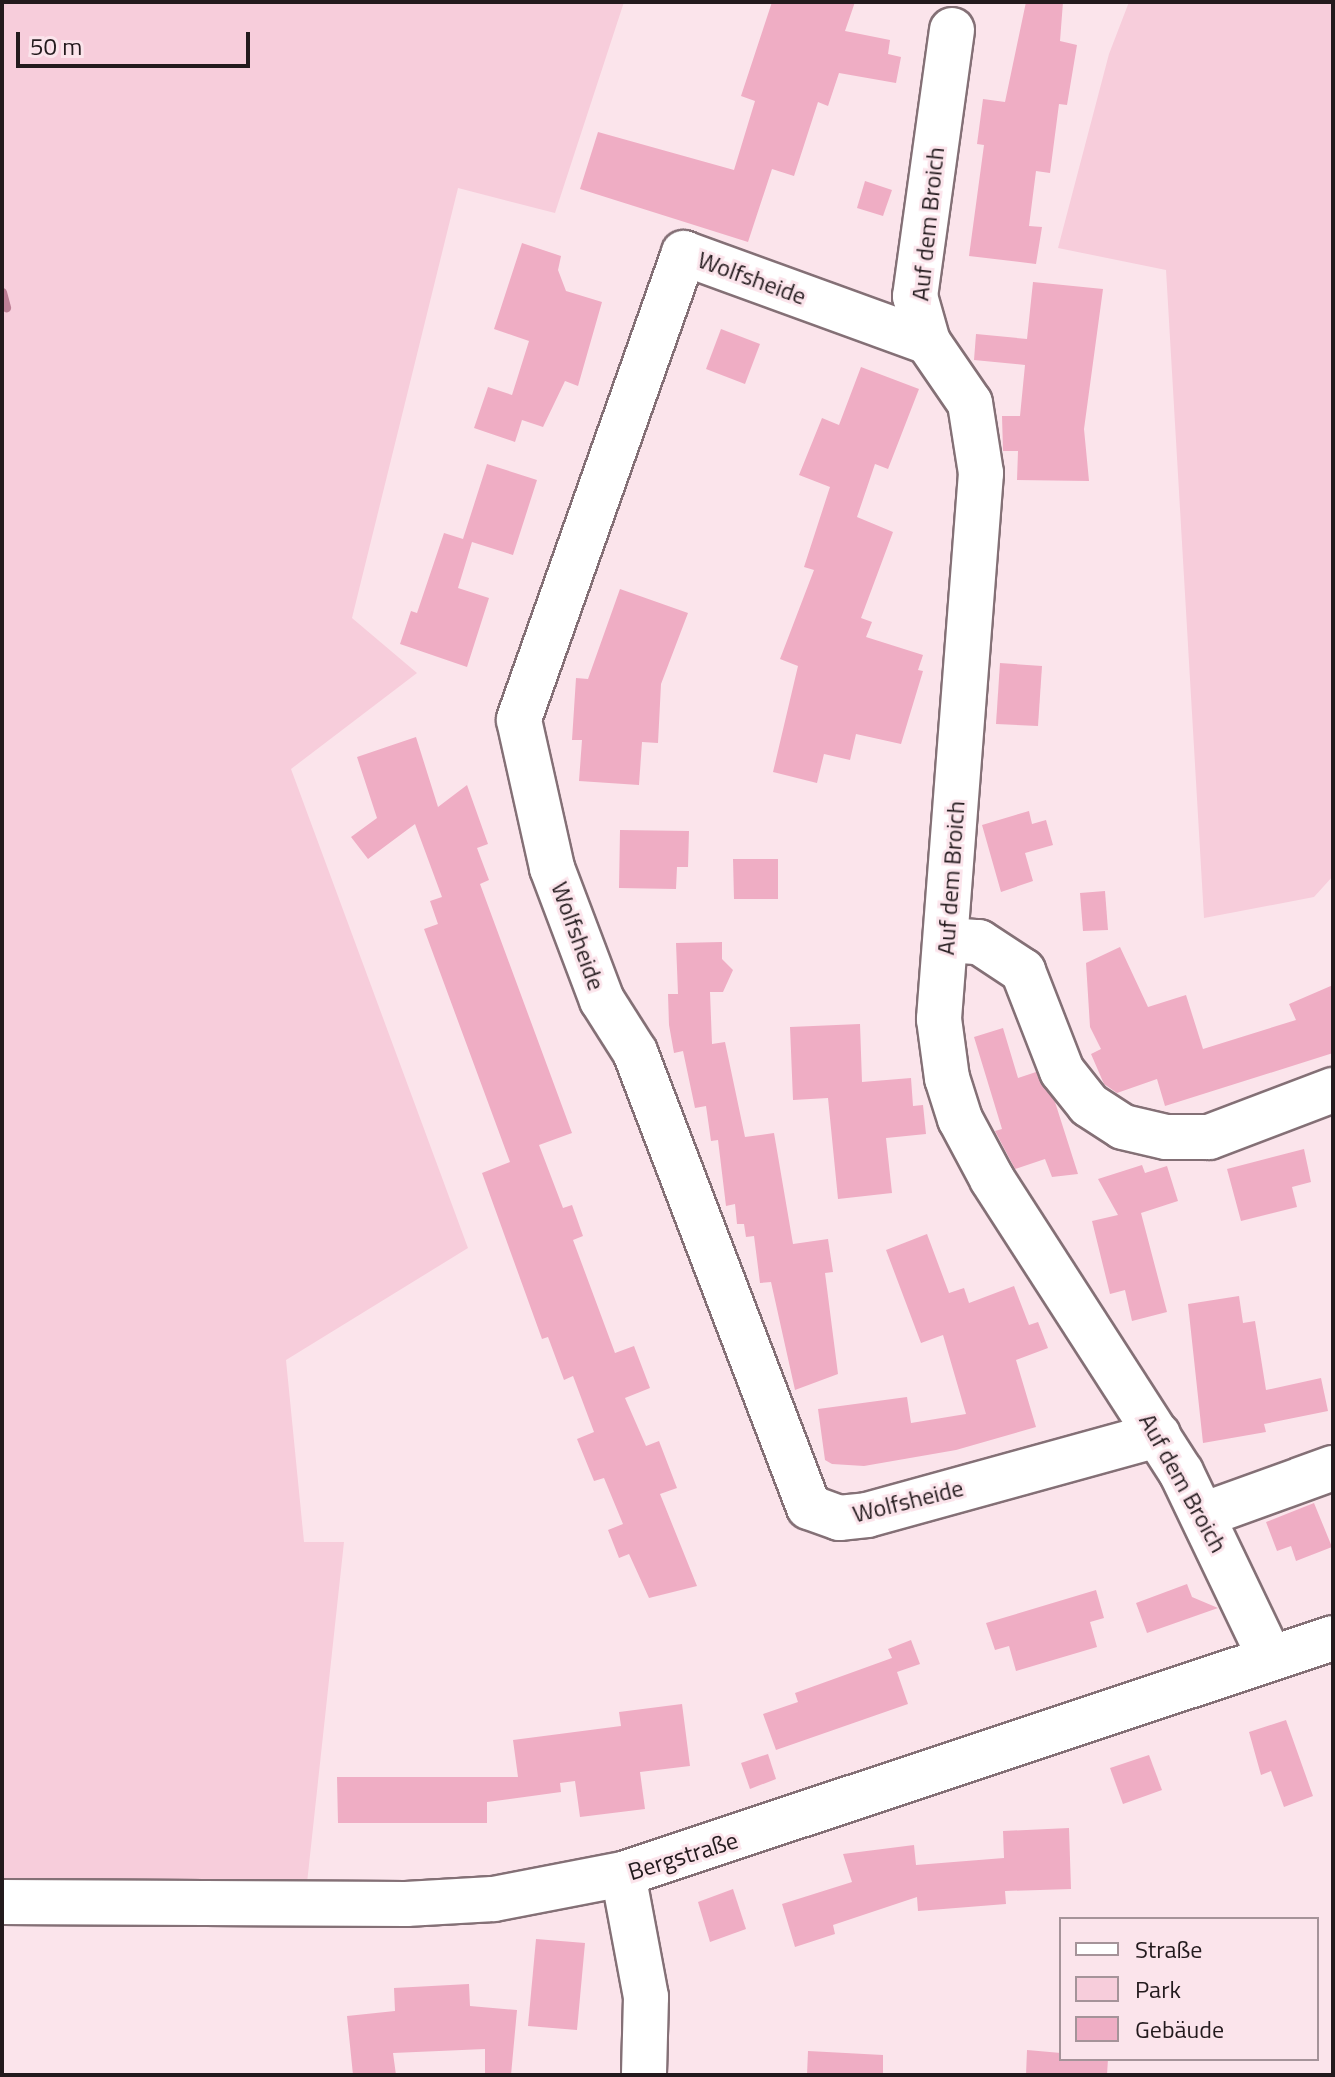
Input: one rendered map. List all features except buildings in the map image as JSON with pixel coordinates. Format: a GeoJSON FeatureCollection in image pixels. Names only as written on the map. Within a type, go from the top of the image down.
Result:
{"type":"FeatureCollection","features":[{"type":"Feature","properties":{"kind":"street","name":"Auf dem Broich"},"geometry":{"type":"LineString","coordinates":[[952,30],[915,296],[928,342],[963,385],[981,473],[939,1019],[960,1119],[1158,1435],[1203,1515],[1270,1658]]}},
{"type":"Feature","properties":{"kind":"street","name":"Wolfsheide"},"geometry":{"type":"LineString","coordinates":[[928,342],[684,253],[519,720],[552,868],[602,1000],[635,1052],[809,1507],[839,1518],[867,1515],[1158,1435]]}},
{"type":"Feature","properties":{"kind":"street"},"geometry":{"type":"LineString","coordinates":[[947,940],[979,942],[1023,971],[1062,1071],[1089,1105],[1123,1127],[1166,1137],[1209,1137],[1333,1090]]}},
{"type":"Feature","properties":{"kind":"street"},"geometry":{"type":"LineString","coordinates":[[1203,1515],[1333,1468]]}},
{"type":"Feature","properties":{"kind":"street","name":"Bergstraße"},"geometry":{"type":"LineString","coordinates":[[2,1902],[406,1904],[494,1899],[623,1874],[1333,1638]]}},
{"type":"Feature","properties":{"kind":"street"},"geometry":{"type":"LineString","coordinates":[[623,1874],[646,1997],[644,2075]]}},
{"type":"Feature","properties":{"kind":"green space"},"geometry":{"type":"Polygon","coordinates":[[[2,2],[624,2],[555,213],[458,188],[352,618],[417,673],[291,769],[468,1248],[286,1360],[304,1542],[344,1542],[307,1883],[2,1881],[2,2]]]}},
{"type":"Feature","properties":{"kind":"green space"},"geometry":{"type":"Polygon","coordinates":[[[1129,2],[1333,2],[1333,876],[1314,897],[1204,918],[1166,270],[1058,248],[1109,54],[1129,2]]]}},
{"type":"Feature","properties":{"kind":"waterway"},"geometry":{"type":"LineString","coordinates":[[2,292],[6,307]]}}]}
